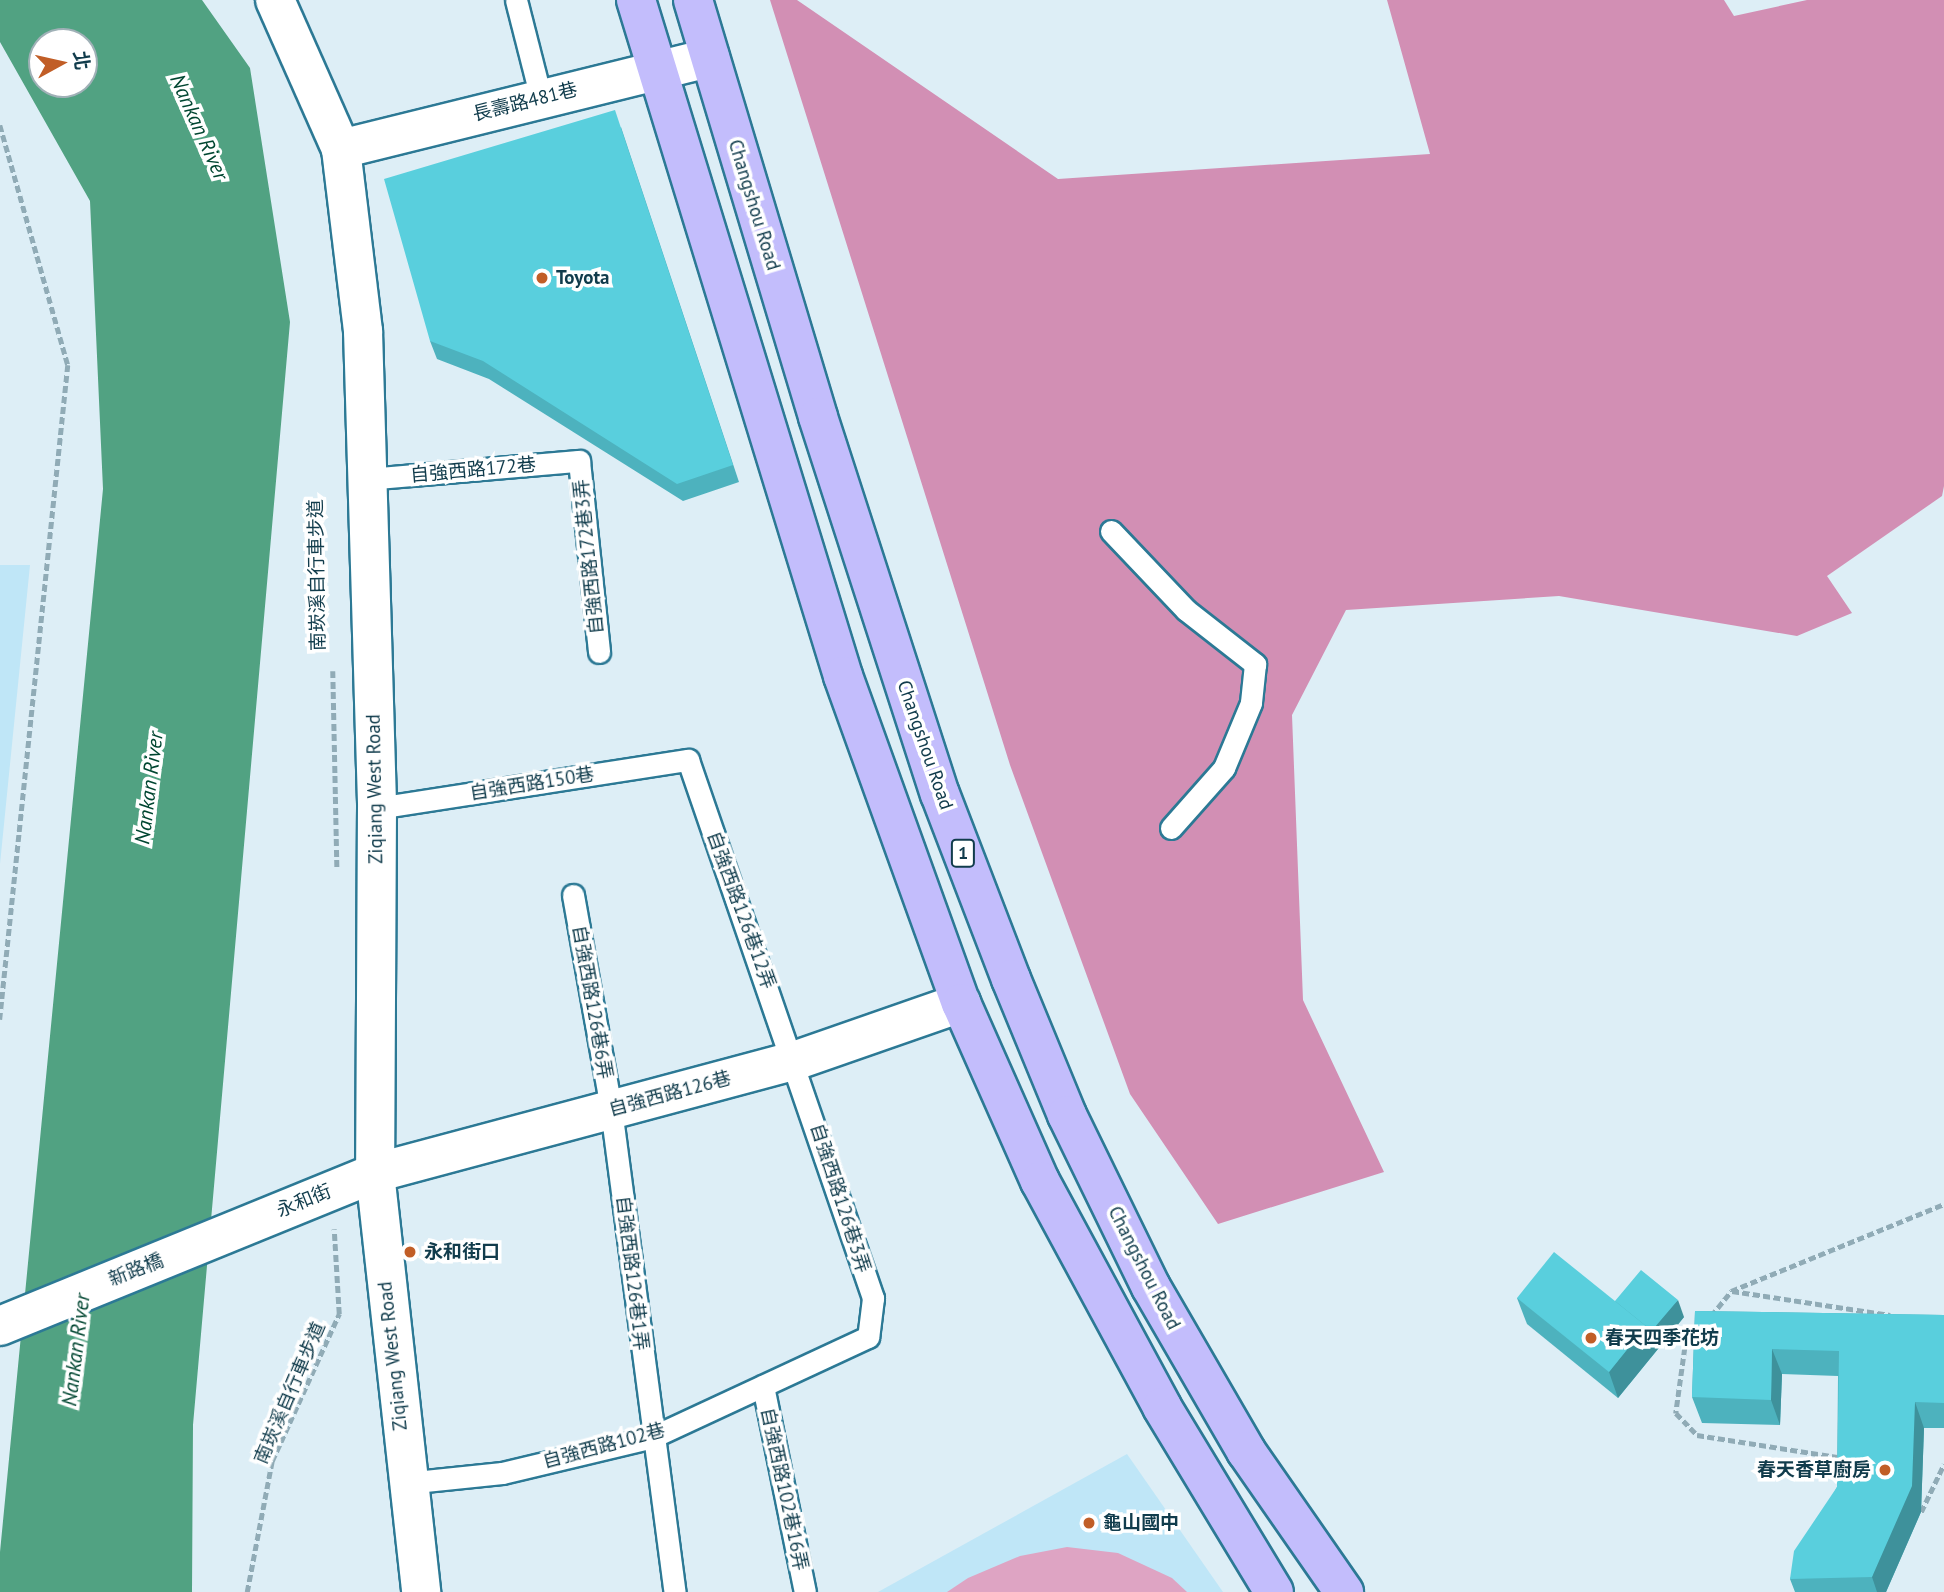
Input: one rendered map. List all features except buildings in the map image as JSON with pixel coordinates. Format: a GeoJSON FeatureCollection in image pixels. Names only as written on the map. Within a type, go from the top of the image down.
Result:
{"type":"FeatureCollection","features":[{"type":"Feature","properties":{"kind":"main road"},"geometry":{"type":"LineString","coordinates":[[636,0],[843,676],[961,1003],[1040,1181],[1161,1407],[1274,1592]]}},
{"type":"Feature","properties":{"kind":"main road","name":"Changshou Road"},"geometry":{"type":"LineString","coordinates":[[693,0],[818,417],[940,794],[1067,1115],[1151,1287],[1239,1440],[1344,1592]]}},
{"type":"Feature","properties":{"kind":"street","name":"Ziqiang West Road"},"geometry":{"type":"LineString","coordinates":[[275,0],[341,149],[352,212],[363,331],[377,808],[375,1173],[406,1483],[421,1592]]}},
{"type":"Feature","properties":{"kind":"street","name":"長壽路481巷"},"geometry":{"type":"LineString","coordinates":[[341,149],[656,69],[710,58]]}},
{"type":"Feature","properties":{"kind":"street","name":"自強西路126巷"},"geometry":{"type":"LineString","coordinates":[[375,1173],[794,1060],[961,1003]]}},
{"type":"Feature","properties":{"kind":"street","name":"永和街"},"geometry":{"type":"LineString","coordinates":[[233,1230],[375,1173]]}},
{"type":"Feature","properties":{"kind":"street","name":"新路橋"},"geometry":{"type":"LineString","coordinates":[[0,1326],[233,1230]]}},
{"type":"Feature","properties":{"kind":"lane"},"geometry":{"type":"LineString","coordinates":[[516,0],[541,98]]}},
{"type":"Feature","properties":{"kind":"lane","name":"自強西路172巷"},"geometry":{"type":"LineString","coordinates":[[367,479],[579,461]]}},
{"type":"Feature","properties":{"kind":"lane","name":"自強西路172巷3弄"},"geometry":{"type":"LineString","coordinates":[[579,461],[599,652]]}},
{"type":"Feature","properties":{"kind":"lane"},"geometry":{"type":"LineString","coordinates":[[1111,531],[1186,610],[1255,664],[1251,703],[1224,768],[1171,828]]}},
{"type":"Feature","properties":{"kind":"lane","name":"自強西路150巷"},"geometry":{"type":"LineString","coordinates":[[377,808],[688,760]]}},
{"type":"Feature","properties":{"kind":"lane","name":"自強西路126巷12弄"},"geometry":{"type":"LineString","coordinates":[[688,760],[794,1060]]}},
{"type":"Feature","properties":{"kind":"lane","name":"自強西路126巷6弄"},"geometry":{"type":"LineString","coordinates":[[573,895],[611,1109]]}},
{"type":"Feature","properties":{"kind":"lane","name":"自強西路126巷3弄"},"geometry":{"type":"LineString","coordinates":[[794,1060],[873,1298],[868,1337]]}},
{"type":"Feature","properties":{"kind":"lane","name":"自強西路126巷1弄"},"geometry":{"type":"LineString","coordinates":[[611,1109],[675,1592]]}},
{"type":"Feature","properties":{"kind":"lane","name":"自強西路102巷"},"geometry":{"type":"LineString","coordinates":[[406,1483],[502,1473],[653,1437],[868,1337]]}},
{"type":"Feature","properties":{"kind":"lane","name":"自強西路102巷16弄"},"geometry":{"type":"LineString","coordinates":[[763,1386],[805,1592]]}},
{"type":"Feature","properties":{"kind":"path"},"geometry":{"type":"LineString","coordinates":[[0,125],[68,365],[0,1019]]}},
{"type":"Feature","properties":{"kind":"path","name":"南崁溪自行車步道"},"geometry":{"type":"LineString","coordinates":[[333,667],[337,874]]}},
{"type":"Feature","properties":{"kind":"path"},"geometry":{"type":"LineString","coordinates":[[1708,1320],[1731,1291],[1944,1204]]}},
{"type":"Feature","properties":{"kind":"path","name":"南崁溪自行車步道"},"geometry":{"type":"LineString","coordinates":[[247,1592],[272,1461],[339,1314],[333,1216]]}},
{"type":"Feature","properties":{"kind":"path"},"geometry":{"type":"LineString","coordinates":[[1731,1291],[1896,1317]]}},
{"type":"Feature","properties":{"kind":"path"},"geometry":{"type":"LineString","coordinates":[[1700,1329],[1685,1348],[1676,1413],[1697,1436],[1837,1457],[1839,1468]]}},
{"type":"Feature","properties":{"kind":"path"},"geometry":{"type":"LineString","coordinates":[[1922,1512],[1944,1464]]}},
{"type":"Feature","properties":{"kind":"shaded area"},"geometry":{"type":"Polygon","coordinates":[[[770,0],[797,0],[1058,179],[1430,154],[1387,0],[1724,0],[1734,16],[1807,0],[1944,0],[1944,486],[1942,496],[1827,576],[1852,613],[1797,636],[1559,596],[1346,610],[1292,715],[1303,1000],[1384,1172],[1218,1224],[1130,1094],[1010,765],[770,0]]]}},
{"type":"Feature","properties":{"kind":"shaded area"},"geometry":{"type":"Polygon","coordinates":[[[0,565],[30,565],[0,864],[0,565]]]}},
{"type":"Feature","properties":{"kind":"shaded area","name":"龜山國中"},"geometry":{"type":"Polygon","coordinates":[[[1127,1454],[1223,1592],[878,1592],[1127,1454]]]}},
{"type":"Feature","properties":{"kind":"shaded area"},"geometry":{"type":"Polygon","coordinates":[[[1067,1547],[1118,1553],[1172,1578],[1187,1592],[947,1592],[968,1578],[1020,1556],[1067,1547]]]}},
{"type":"Feature","properties":{"kind":"water","name":"Nankan River"},"geometry":{"type":"Polygon","coordinates":[[[0,0],[202,0],[250,68],[290,322],[193,1425],[192,1592],[0,1592],[0,1552],[103,489],[90,201],[32,98],[98,98],[98,28],[28,28],[28,91],[0,42],[0,0]]]}},
{"type":"Feature","properties":{"kind":"place","name":"Toyota"},"geometry":{"type":"Point","coordinates":[542,278]}},
{"type":"Feature","properties":{"kind":"place","name":"永和街口"},"geometry":{"type":"Point","coordinates":[410,1252]}},
{"type":"Feature","properties":{"kind":"place","name":"春天四季花坊"},"geometry":{"type":"Point","coordinates":[1591,1338]}},
{"type":"Feature","properties":{"kind":"place","name":"春天香草廚房"},"geometry":{"type":"Point","coordinates":[1885,1470]}},
{"type":"Feature","properties":{"kind":"place","name":"龜山國中"},"geometry":{"type":"Point","coordinates":[1089,1523]}}]}
